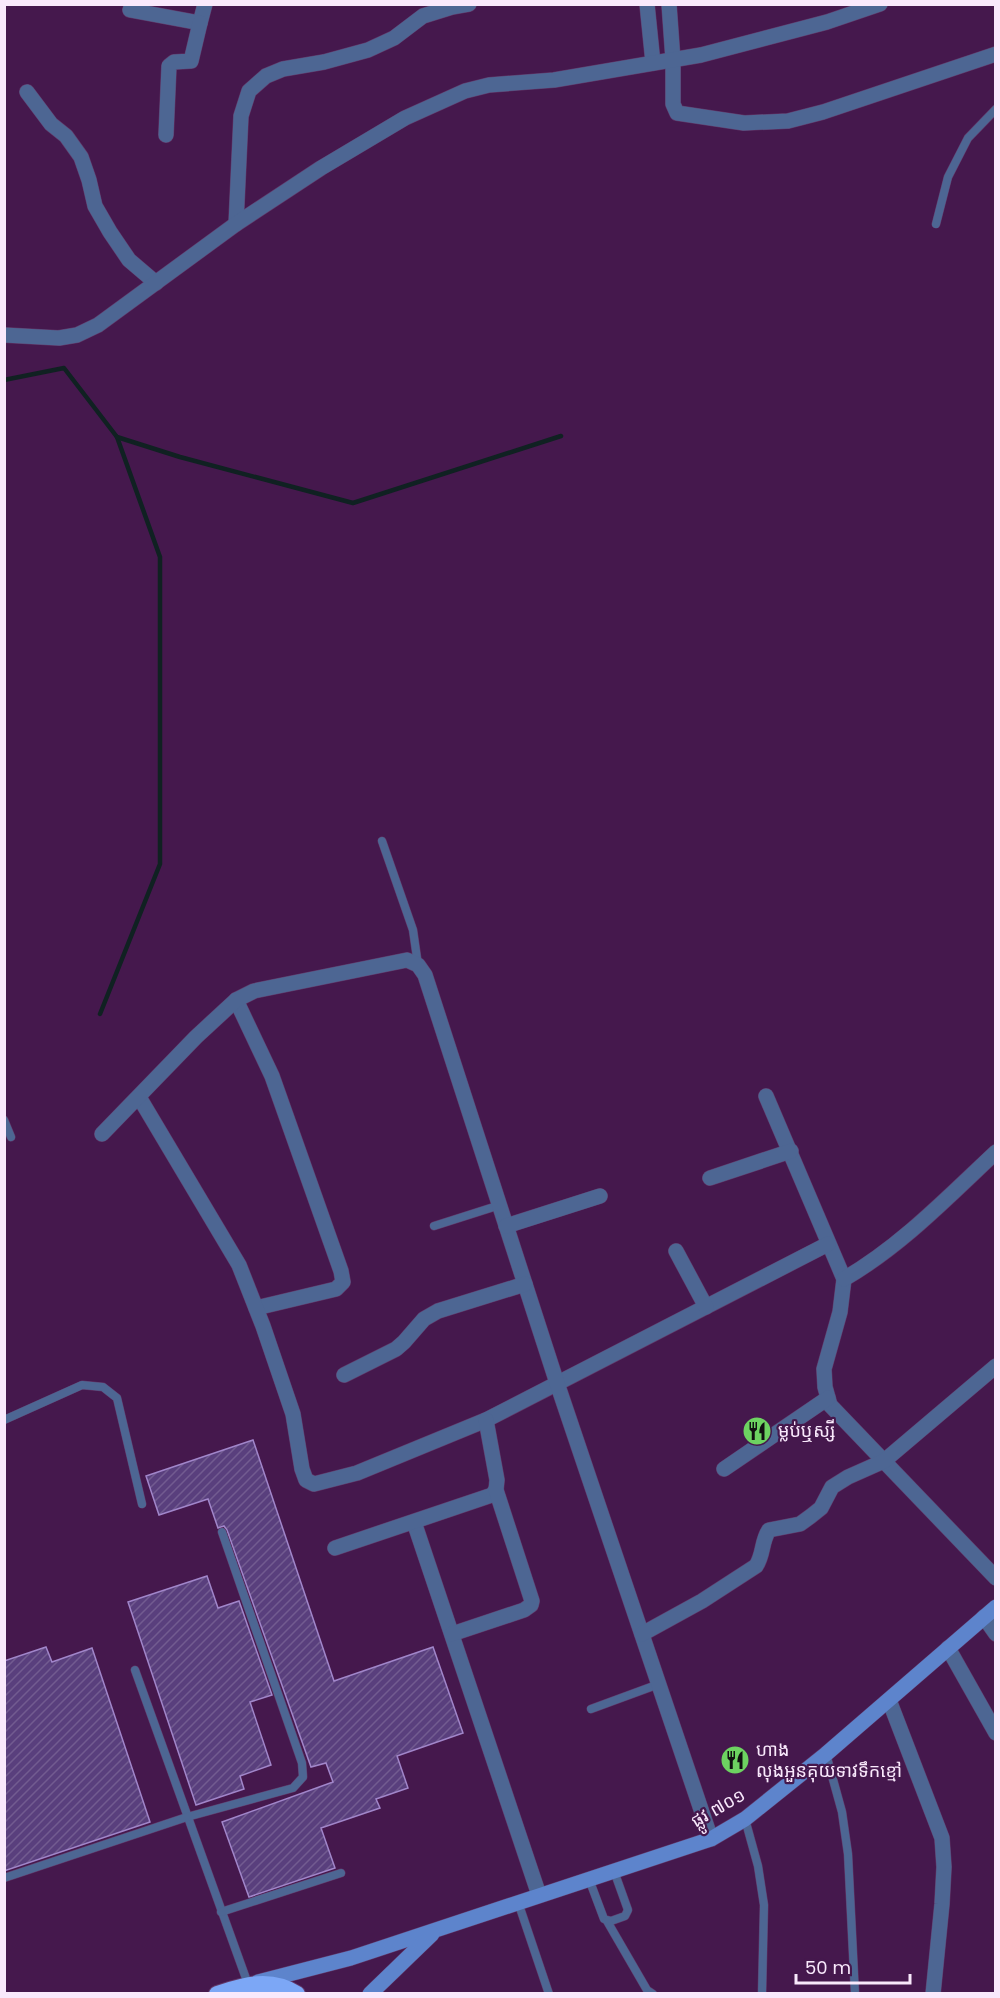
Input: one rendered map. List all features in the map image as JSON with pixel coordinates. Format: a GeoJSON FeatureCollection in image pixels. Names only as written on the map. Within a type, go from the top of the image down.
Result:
{"type":"FeatureCollection","features":[{"type":"Feature","properties":{"kind":"highway"},"geometry":{"type":"LineString","coordinates":[[217,1993],[248,1984],[272,1983],[297,1994]]}},
{"type":"Feature","properties":{"kind":"main road","name":"ផ្លូវ ៧០១"},"geometry":{"type":"LineString","coordinates":[[248,1984],[351,1958],[711,1839],[745,1819],[826,1754],[990,1612]]}},
{"type":"Feature","properties":{"kind":"main road"},"geometry":{"type":"LineString","coordinates":[[370,1994],[436,1930]]}},
{"type":"Feature","properties":{"kind":"street"},"geometry":{"type":"LineString","coordinates":[[166,135],[169,66],[174,62],[191,61],[205,4]]}},
{"type":"Feature","properties":{"kind":"street"},"geometry":{"type":"LineString","coordinates":[[236,224],[242,116],[249,91],[266,76],[283,69],[324,62],[368,50],[394,39],[423,16],[469,4]]}},
{"type":"Feature","properties":{"kind":"street"},"geometry":{"type":"LineString","coordinates":[[647,4],[654,63]]}},
{"type":"Feature","properties":{"kind":"street"},"geometry":{"type":"LineString","coordinates":[[669,4],[673,60],[672,104],[677,112],[744,123],[788,121],[823,112],[996,54]]}},
{"type":"Feature","properties":{"kind":"street"},"geometry":{"type":"LineString","coordinates":[[4,335],[59,338],[77,335],[98,325],[236,224],[321,168],[405,118],[465,91],[489,85],[554,80],[701,55],[827,22],[880,4]]}},
{"type":"Feature","properties":{"kind":"street"},"geometry":{"type":"LineString","coordinates":[[130,10],[200,23]]}},
{"type":"Feature","properties":{"kind":"street"},"geometry":{"type":"LineString","coordinates":[[27,92],[51,124],[66,136],[81,157],[95,207],[110,232],[129,260],[156,284]]}},
{"type":"Feature","properties":{"kind":"street"},"geometry":{"type":"LineString","coordinates":[[102,1134],[196,1037],[236,1000],[254,991],[407,960],[418,965],[425,975],[557,1383],[711,1839]]}},
{"type":"Feature","properties":{"kind":"street"},"geometry":{"type":"LineString","coordinates":[[236,1000],[272,1076],[343,1282],[336,1289],[256,1308]]}},
{"type":"Feature","properties":{"kind":"street"},"geometry":{"type":"LineString","coordinates":[[766,1096],[844,1279],[840,1312],[824,1369],[825,1387],[830,1405],[996,1578]]}},
{"type":"Feature","properties":{"kind":"street"},"geometry":{"type":"LineString","coordinates":[[139,1097],[239,1265],[293,1414],[302,1469],[306,1480],[314,1484],[357,1473],[486,1420],[828,1244]]}},
{"type":"Feature","properties":{"kind":"street"},"geometry":{"type":"LineString","coordinates":[[710,1178],[791,1151]]}},
{"type":"Feature","properties":{"kind":"street"},"geometry":{"type":"LineString","coordinates":[[844,1279],[870,1264],[996,1152]]}},
{"type":"Feature","properties":{"kind":"street"},"geometry":{"type":"LineString","coordinates":[[506,1226],[600,1196]]}},
{"type":"Feature","properties":{"kind":"street"},"geometry":{"type":"LineString","coordinates":[[676,1251],[706,1307]]}},
{"type":"Feature","properties":{"kind":"street"},"geometry":{"type":"LineString","coordinates":[[344,1375],[396,1350],[424,1319],[438,1311],[525,1284]]}},
{"type":"Feature","properties":{"kind":"street"},"geometry":{"type":"LineString","coordinates":[[642,1634],[702,1601],[756,1566],[761,1558],[763,1539],[769,1530],[800,1524],[821,1508],[832,1487],[884,1461],[996,1366]]}},
{"type":"Feature","properties":{"kind":"street"},"geometry":{"type":"LineString","coordinates":[[724,1469],[828,1398]]}},
{"type":"Feature","properties":{"kind":"street"},"geometry":{"type":"LineString","coordinates":[[452,1634],[524,1610],[531,1605],[532,1600],[496,1490],[497,1480],[486,1420]]}},
{"type":"Feature","properties":{"kind":"street"},"geometry":{"type":"LineString","coordinates":[[335,1548],[492,1495],[496,1490]]}},
{"type":"Feature","properties":{"kind":"street"},"geometry":{"type":"LineString","coordinates":[[414,1522],[539,1895]]}},
{"type":"Feature","properties":{"kind":"street"},"geometry":{"type":"LineString","coordinates":[[990,1612],[996,1634]]}},
{"type":"Feature","properties":{"kind":"street"},"geometry":{"type":"LineString","coordinates":[[948,1648],[996,1733]]}},
{"type":"Feature","properties":{"kind":"street"},"geometry":{"type":"LineString","coordinates":[[889,1700],[942,1838],[944,1867],[942,1904],[933,1994]]}},
{"type":"Feature","properties":{"kind":"lane"},"geometry":{"type":"LineString","coordinates":[[936,224],[948,177],[969,138],[996,109]]}},
{"type":"Feature","properties":{"kind":"lane"},"geometry":{"type":"LineString","coordinates":[[382,841],[413,930],[418,965]]}},
{"type":"Feature","properties":{"kind":"lane"},"geometry":{"type":"LineString","coordinates":[[4,1120],[11,1137]]}},
{"type":"Feature","properties":{"kind":"lane"},"geometry":{"type":"LineString","coordinates":[[434,1226],[500,1205]]}},
{"type":"Feature","properties":{"kind":"lane"},"geometry":{"type":"LineString","coordinates":[[4,1420],[82,1385],[103,1387],[117,1398],[142,1504]]}},
{"type":"Feature","properties":{"kind":"lane"},"geometry":{"type":"LineString","coordinates":[[4,1878],[187,1817],[293,1788],[303,1776],[302,1763],[222,1533]]}},
{"type":"Feature","properties":{"kind":"lane"},"geometry":{"type":"LineString","coordinates":[[135,1670],[248,1984]]}},
{"type":"Feature","properties":{"kind":"lane"},"geometry":{"type":"LineString","coordinates":[[591,1709],[659,1684]]}},
{"type":"Feature","properties":{"kind":"lane"},"geometry":{"type":"LineString","coordinates":[[826,1754],[842,1812],[848,1854],[855,1994]]}},
{"type":"Feature","properties":{"kind":"lane"},"geometry":{"type":"LineString","coordinates":[[745,1819],[758,1866],[764,1905],[762,1994]]}},
{"type":"Feature","properties":{"kind":"lane"},"geometry":{"type":"LineString","coordinates":[[607,1921],[627,1914],[614,1870]]}},
{"type":"Feature","properties":{"kind":"lane"},"geometry":{"type":"LineString","coordinates":[[221,1912],[341,1873]]}},
{"type":"Feature","properties":{"kind":"lane"},"geometry":{"type":"LineString","coordinates":[[589,1879],[604,1919],[647,1990],[653,1994]]}},
{"type":"Feature","properties":{"kind":"lane"},"geometry":{"type":"LineString","coordinates":[[518,1902],[549,1994]]}},
{"type":"Feature","properties":{"kind":"building"},"geometry":{"type":"Polygon","coordinates":[[[253,1440],[334,1681],[433,1647],[463,1733],[397,1756],[408,1788],[376,1799],[380,1808],[321,1828],[335,1868],[249,1897],[222,1822],[333,1782],[326,1763],[311,1767],[227,1530],[224,1526],[218,1528],[208,1499],[159,1515],[146,1476],[253,1440]]]}},
{"type":"Feature","properties":{"kind":"building"},"geometry":{"type":"Polygon","coordinates":[[[207,1576],[218,1608],[239,1601],[272,1695],[250,1702],[271,1765],[240,1776],[244,1789],[196,1805],[128,1602],[207,1576]]]}},
{"type":"Feature","properties":{"kind":"building"},"geometry":{"type":"Polygon","coordinates":[[[46,1647],[52,1662],[92,1648],[150,1822],[4,1871],[4,1661],[46,1647]]]}},
{"type":"Feature","properties":{"kind":"waterway"},"geometry":{"type":"LineString","coordinates":[[4,380],[64,368],[117,437],[160,557],[160,864],[100,1014]]}},
{"type":"Feature","properties":{"kind":"waterway"},"geometry":{"type":"LineString","coordinates":[[117,437],[180,457],[353,503],[561,436]]}},
{"type":"Feature","properties":{"kind":"place","name":"ម្លប់ឬស្សី"},"geometry":{"type":"Point","coordinates":[757,1431]}},
{"type":"Feature","properties":{"kind":"place","name":"ហាង លុងអួនគុយទាវទឹកខ្មៅ"},"geometry":{"type":"Point","coordinates":[735,1760]}}]}
